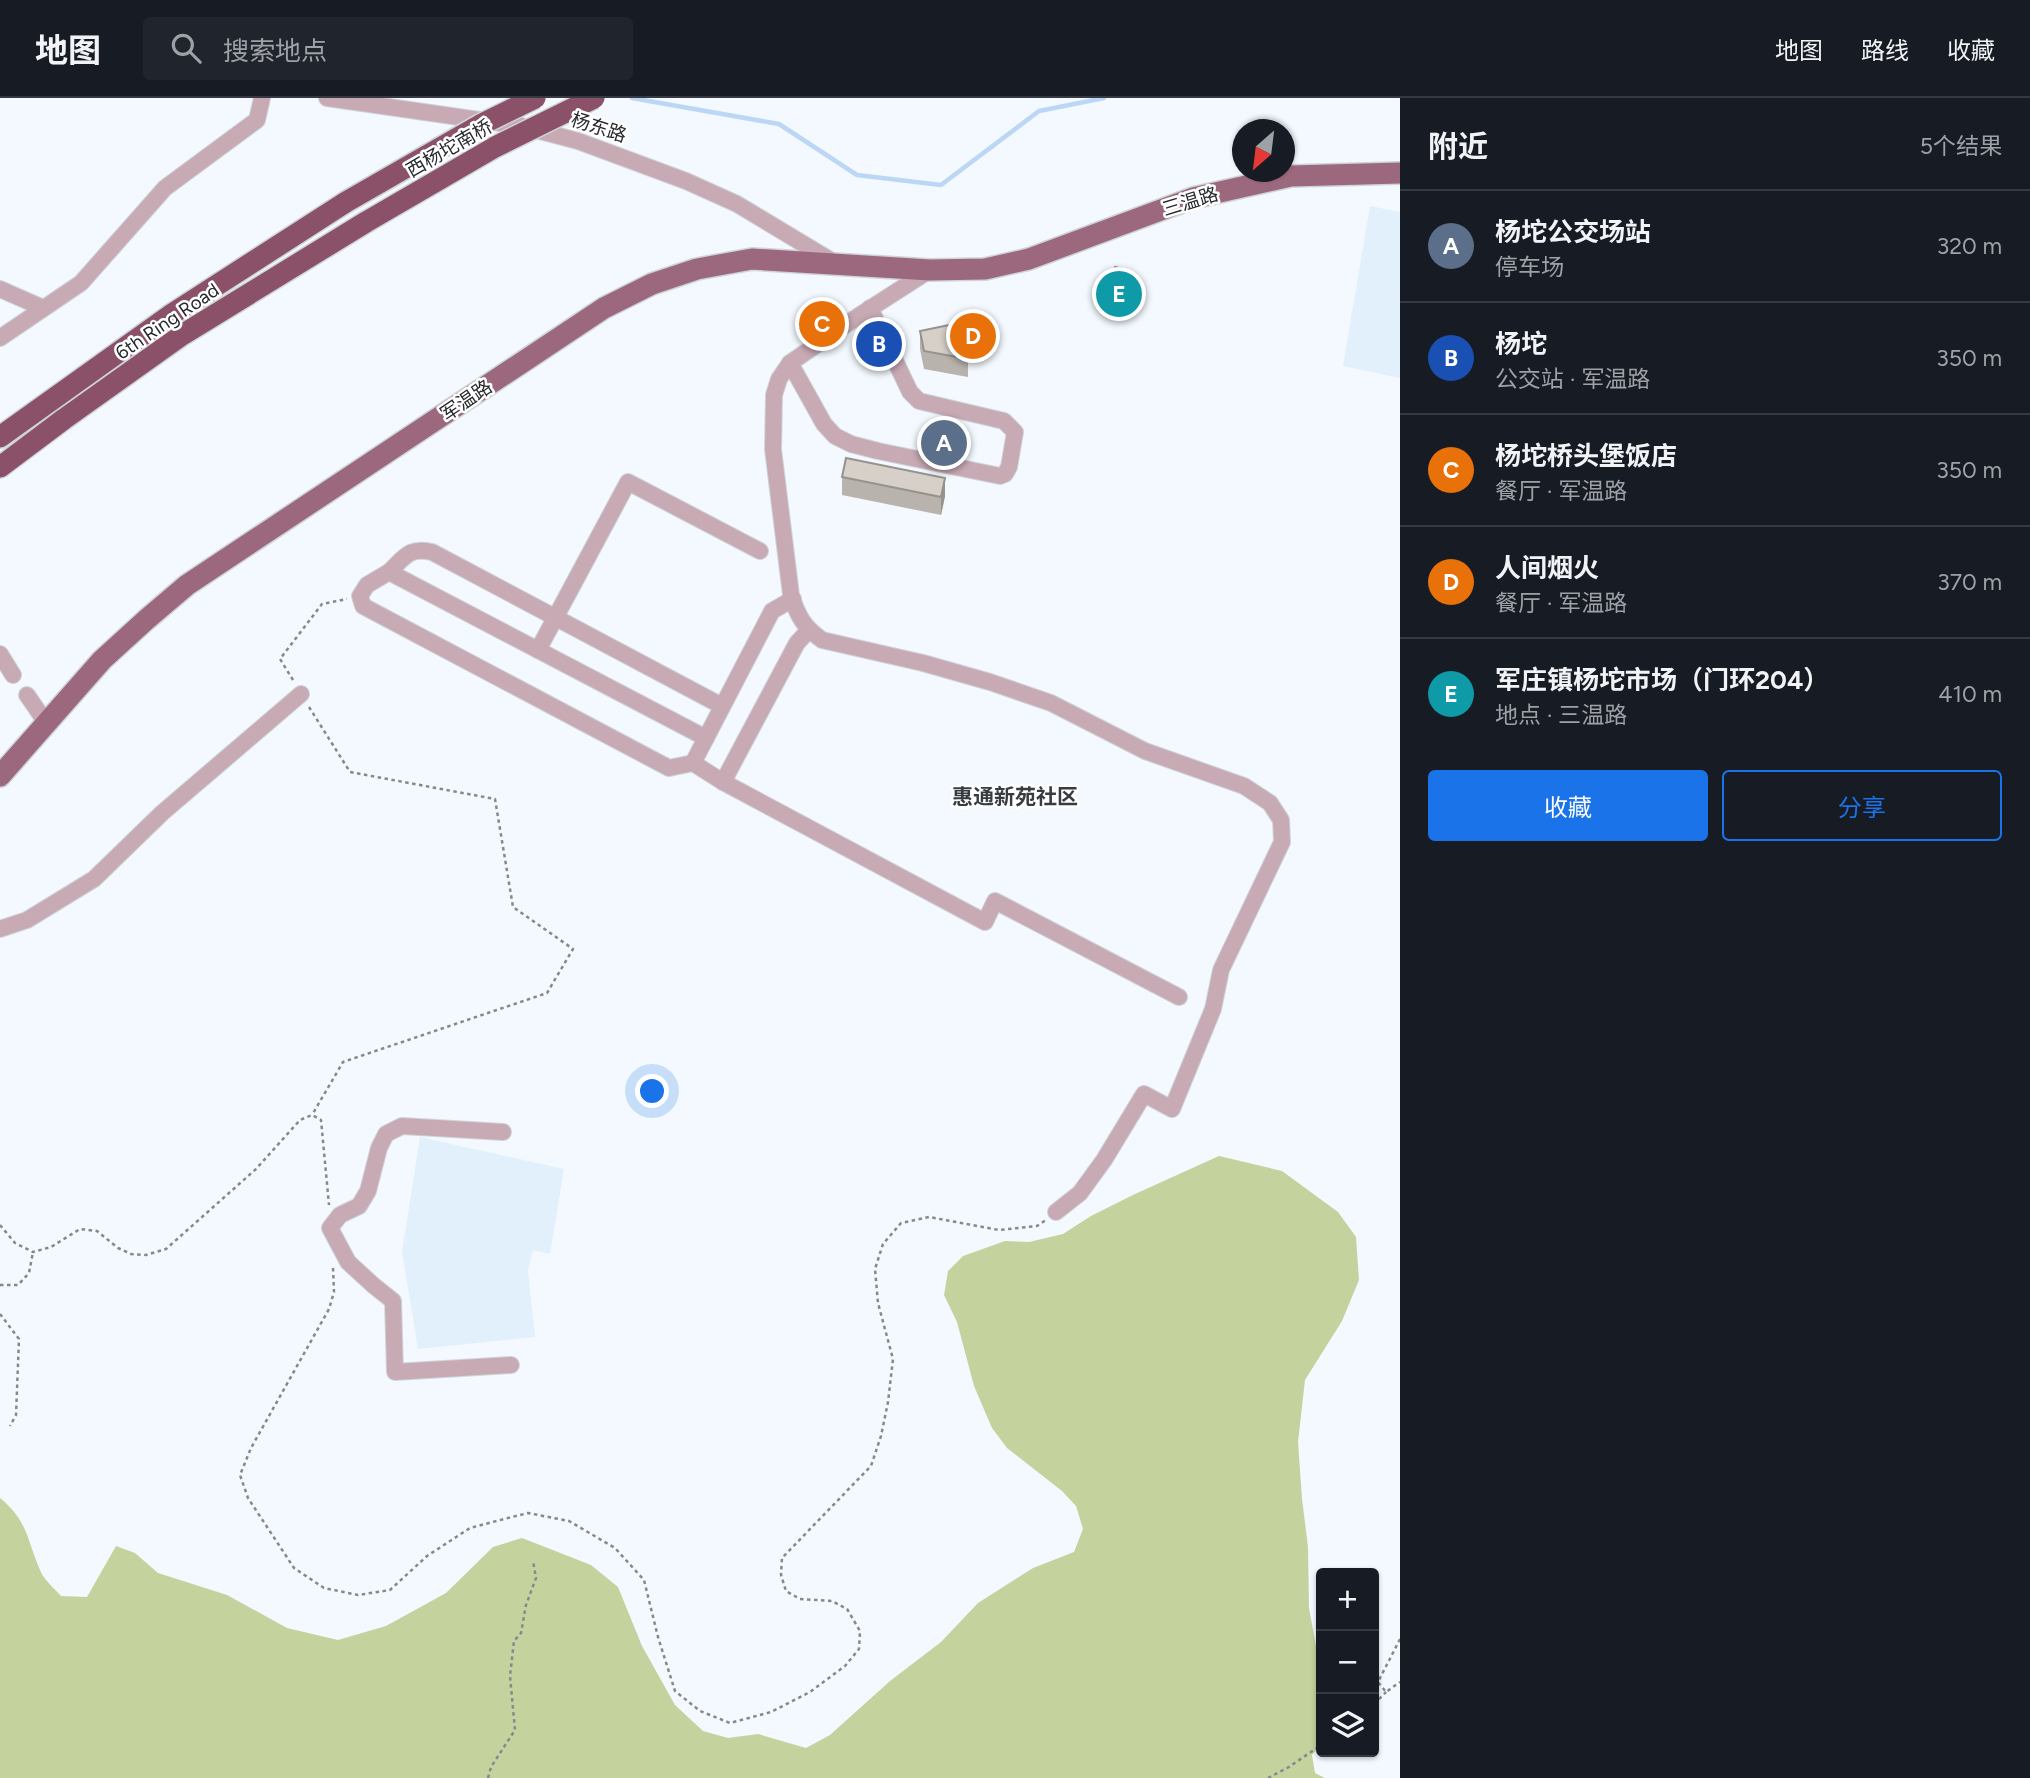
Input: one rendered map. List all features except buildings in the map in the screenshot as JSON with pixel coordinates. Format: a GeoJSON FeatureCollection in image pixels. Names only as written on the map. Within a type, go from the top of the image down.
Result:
{"type":"FeatureCollection","features":[{"type":"Feature","properties":{"kind":"highway","name":"西杨坨南桥"},"geometry":{"type":"LineString","coordinates":[[346,202],[480,125],[534,98]]}},
{"type":"Feature","properties":{"kind":"highway","name":"西杨坨南桥"},"geometry":{"type":"LineString","coordinates":[[366,222],[495,147],[594,98]]}},
{"type":"Feature","properties":{"kind":"highway","name":"6th Ring Road"},"geometry":{"type":"LineString","coordinates":[[0,437],[172,314],[346,202]]}},
{"type":"Feature","properties":{"kind":"highway","name":"6th Ring Road"},"geometry":{"type":"LineString","coordinates":[[0,467],[182,335],[366,222]]}},
{"type":"Feature","properties":{"kind":"main road","name":"三温路"},"geometry":{"type":"LineString","coordinates":[[1029,258],[1193,198],[1291,176],[1400,173]]}},
{"type":"Feature","properties":{"kind":"main road","name":"军温路"},"geometry":{"type":"LineString","coordinates":[[0,776],[103,660],[187,585],[604,308],[652,284],[697,269],[752,259],[930,270],[985,269],[1029,258]]}},
{"type":"Feature","properties":{"kind":"street"},"geometry":{"type":"LineString","coordinates":[[0,338],[81,283],[165,188],[257,120],[262,98]]}},
{"type":"Feature","properties":{"kind":"street","name":"杨东路"},"geometry":{"type":"LineString","coordinates":[[327,98],[521,126],[578,141],[686,181],[737,204],[835,263]]}},
{"type":"Feature","properties":{"kind":"street"},"geometry":{"type":"LineString","coordinates":[[930,270],[790,363],[779,379],[774,396],[773,449],[796,614],[809,631],[822,640],[990,681],[1051,703],[1145,751],[1244,786],[1270,803],[1281,820],[1282,842],[1221,970],[1213,1009],[1172,1109],[1144,1094],[1104,1160],[1080,1193],[1056,1212]]}},
{"type":"Feature","properties":{"kind":"street"},"geometry":{"type":"LineString","coordinates":[[0,289],[43,308]]}},
{"type":"Feature","properties":{"kind":"street"},"geometry":{"type":"LineString","coordinates":[[790,363],[824,424],[835,436],[851,444],[878,451],[1000,476],[1005,474],[1009,467],[1015,432],[1010,425],[1004,421],[919,401],[910,392],[870,309]]}},
{"type":"Feature","properties":{"kind":"street"},"geometry":{"type":"LineString","coordinates":[[538,650],[628,482],[760,551]]}},
{"type":"Feature","properties":{"kind":"street"},"geometry":{"type":"LineString","coordinates":[[722,706],[432,552],[418,549],[410,553],[389,572],[367,585],[360,596],[363,606],[669,768],[693,763],[723,782],[985,922],[995,901],[1179,997]]}},
{"type":"Feature","properties":{"kind":"street"},"geometry":{"type":"LineString","coordinates":[[389,572],[706,738]]}},
{"type":"Feature","properties":{"kind":"street"},"geometry":{"type":"LineString","coordinates":[[693,763],[772,611],[793,599]]}},
{"type":"Feature","properties":{"kind":"street"},"geometry":{"type":"LineString","coordinates":[[723,782],[797,643],[809,631]]}},
{"type":"Feature","properties":{"kind":"street"},"geometry":{"type":"LineString","coordinates":[[0,654],[13,675]]}},
{"type":"Feature","properties":{"kind":"street"},"geometry":{"type":"LineString","coordinates":[[0,929],[27,920],[94,879],[162,813],[301,694]]}},
{"type":"Feature","properties":{"kind":"street"},"geometry":{"type":"LineString","coordinates":[[27,695],[47,724]]}},
{"type":"Feature","properties":{"kind":"street"},"geometry":{"type":"LineString","coordinates":[[503,1132],[402,1126],[386,1134],[379,1148],[368,1191],[359,1206],[340,1216],[330,1228],[348,1262],[393,1301],[396,1372],[511,1365]]}},
{"type":"Feature","properties":{"kind":"path"},"geometry":{"type":"LineString","coordinates":[[0,1225],[15,1243],[33,1252],[51,1247],[80,1229],[97,1231],[131,1255],[146,1255],[166,1249],[256,1169],[300,1120],[313,1115],[344,1062],[547,993],[573,949],[513,907],[495,799],[350,772],[301,694],[280,659],[322,604],[360,596]]}},
{"type":"Feature","properties":{"kind":"path"},"geometry":{"type":"LineString","coordinates":[[313,1115],[321,1120],[330,1228]]}},
{"type":"Feature","properties":{"kind":"path"},"geometry":{"type":"LineString","coordinates":[[333,1266],[334,1292],[328,1309],[251,1448],[240,1475],[248,1498],[294,1568],[324,1588],[358,1595],[390,1590],[427,1556],[470,1528],[528,1513],[569,1521],[615,1548],[644,1580],[675,1691],[700,1712],[730,1723],[771,1712],[810,1692],[845,1667],[859,1649],[860,1631],[847,1609],[832,1601],[800,1599],[786,1591],[781,1575],[782,1559],[871,1466],[881,1436],[888,1402],[892,1359],[878,1303],[875,1269],[883,1244],[901,1223],[929,1217],[999,1230],[1037,1226],[1056,1212]]}},
{"type":"Feature","properties":{"kind":"path"},"geometry":{"type":"LineString","coordinates":[[0,1285],[18,1285],[29,1273],[33,1252]]}},
{"type":"Feature","properties":{"kind":"path"},"geometry":{"type":"LineString","coordinates":[[0,1314],[19,1339],[16,1415],[10,1426]]}},
{"type":"Feature","properties":{"kind":"path"},"geometry":{"type":"LineString","coordinates":[[488,1778],[491,1767],[515,1730],[510,1676],[513,1641],[521,1633],[526,1605],[536,1578],[533,1561]]}},
{"type":"Feature","properties":{"kind":"path"},"geometry":{"type":"LineString","coordinates":[[1386,1692],[1378,1682],[1400,1639]]}},
{"type":"Feature","properties":{"kind":"path"},"geometry":{"type":"LineString","coordinates":[[1379,1699],[1400,1682]]}},
{"type":"Feature","properties":{"kind":"path"},"geometry":{"type":"LineString","coordinates":[[1268,1778],[1316,1748]]}},
{"type":"Feature","properties":{"kind":"shaded area"},"geometry":{"type":"Polygon","coordinates":[[[1370,206],[1400,212],[1400,378],[1343,366],[1370,206]]]}},
{"type":"Feature","properties":{"kind":"shaded area"},"geometry":{"type":"Polygon","coordinates":[[[420,1137],[564,1169],[550,1254],[533,1250],[528,1270],[535,1337],[418,1349],[402,1252],[420,1137]]]}},
{"type":"Feature","properties":{"kind":"green space"},"geometry":{"type":"Polygon","coordinates":[[[1219,1156],[1282,1171],[1338,1212],[1356,1237],[1359,1280],[1342,1321],[1305,1380],[1298,1442],[1308,1547],[1309,1608],[1316,1646],[1316,1751],[1312,1755],[1315,1773],[1325,1778],[0,1778],[0,1498],[22,1523],[42,1574],[61,1596],[87,1597],[116,1546],[135,1553],[158,1573],[227,1595],[287,1628],[338,1640],[386,1626],[446,1593],[493,1547],[522,1538],[591,1565],[618,1587],[642,1646],[675,1705],[703,1731],[728,1738],[758,1734],[806,1748],[830,1735],[890,1681],[941,1642],[978,1603],[1033,1568],[1074,1552],[1083,1529],[1076,1506],[1062,1491],[1007,1448],[992,1428],[974,1386],[957,1322],[944,1295],[948,1271],[963,1256],[1005,1241],[1029,1242],[1063,1234],[1091,1216],[1219,1156]]]}},
{"type":"Feature","properties":{"kind":"waterway"},"geometry":{"type":"LineString","coordinates":[[632,98],[779,124],[857,175],[941,185],[1039,111],[1104,98]]}},
{"type":"Feature","properties":{"kind":"place","name":"军庄镇杨坨市场（门环204）"},"geometry":{"type":"Point","coordinates":[1119,294]}},
{"type":"Feature","properties":{"kind":"place","name":"杨坨桥头堡饭店"},"geometry":{"type":"Point","coordinates":[822,324]}},
{"type":"Feature","properties":{"kind":"place","name":"人间烟火"},"geometry":{"type":"Point","coordinates":[973,336]}},
{"type":"Feature","properties":{"kind":"place","name":"杨坨"},"geometry":{"type":"Point","coordinates":[879,344]}},
{"type":"Feature","properties":{"kind":"place","name":"杨坨公交场站"},"geometry":{"type":"Point","coordinates":[944,443]}},
{"type":"Feature","properties":{"kind":"district","name":"惠通新苑社区"},"geometry":{"type":"Point","coordinates":[1015,797]}}]}
